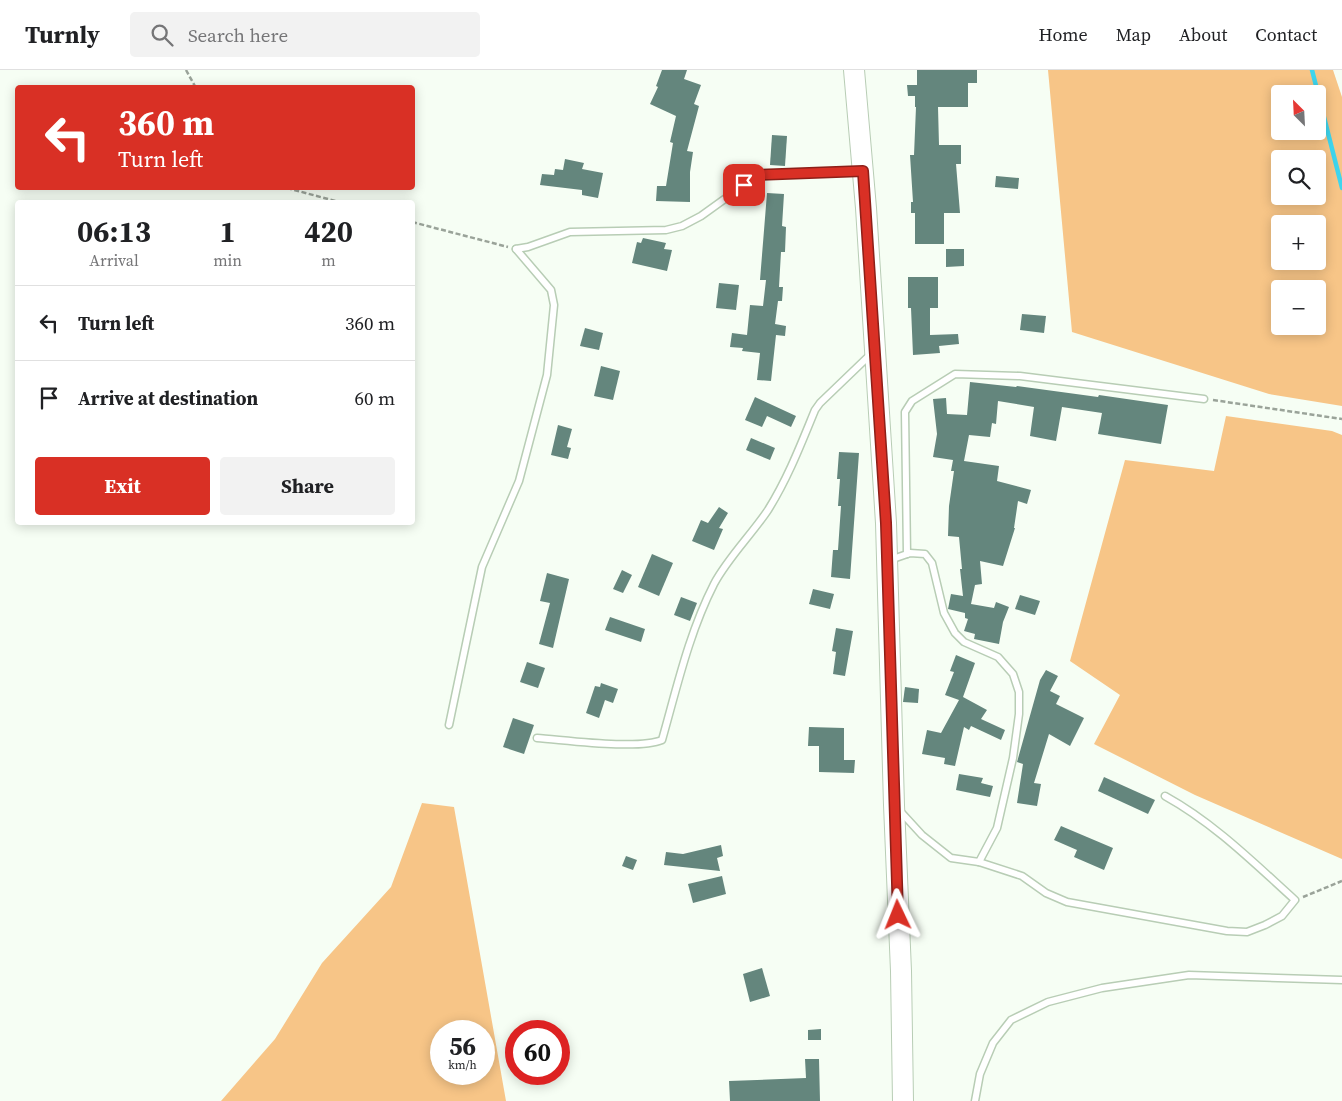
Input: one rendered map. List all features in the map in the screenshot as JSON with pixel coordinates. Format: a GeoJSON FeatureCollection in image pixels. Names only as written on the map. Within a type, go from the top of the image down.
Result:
{"type":"FeatureCollection","features":[{"type":"Feature","properties":{"kind":"main road"},"geometry":{"type":"LineString","coordinates":[[854,70],[863,171],[887,561],[901,971],[903,1101]]}},
{"type":"Feature","properties":{"kind":"lane"},"geometry":{"type":"LineString","coordinates":[[516,249],[528,247],[570,232],[666,230],[682,226],[701,216],[758,175],[863,171]]}},
{"type":"Feature","properties":{"kind":"lane"},"geometry":{"type":"LineString","coordinates":[[449,725],[482,567],[519,481],[547,375],[554,305],[551,290],[516,249]]}},
{"type":"Feature","properties":{"kind":"lane"},"geometry":{"type":"LineString","coordinates":[[537,738],[626,744],[654,743],[662,740],[689,646],[700,614],[715,582],[767,510],[788,476],[815,410],[875,350]]}},
{"type":"Feature","properties":{"kind":"lane"},"geometry":{"type":"LineString","coordinates":[[907,554],[904,412],[912,401],[955,374],[1020,376],[1204,399]]}},
{"type":"Feature","properties":{"kind":"lane"},"geometry":{"type":"LineString","coordinates":[[887,561],[907,554],[925,554],[932,563],[944,612],[955,634],[964,642],[998,657],[1013,674],[1019,692],[1019,714],[1013,758],[997,828],[979,862]]}},
{"type":"Feature","properties":{"kind":"lane"},"geometry":{"type":"LineString","coordinates":[[894,805],[922,835],[951,858],[979,862],[1022,876],[1046,893],[1067,902],[1227,931],[1247,932],[1282,916],[1295,900],[1225,837],[1178,803],[1165,796]]}},
{"type":"Feature","properties":{"kind":"lane"},"geometry":{"type":"LineString","coordinates":[[975,1101],[980,1074],[993,1043],[1011,1020],[1048,1002],[1102,988],[1189,975],[1342,980]]}},
{"type":"Feature","properties":{"kind":"path"},"geometry":{"type":"LineString","coordinates":[[186,70],[194,85]]}},
{"type":"Feature","properties":{"kind":"path"},"geometry":{"type":"LineString","coordinates":[[294,190],[332,200]]}},
{"type":"Feature","properties":{"kind":"path"},"geometry":{"type":"LineString","coordinates":[[415,223],[516,249]]}},
{"type":"Feature","properties":{"kind":"path"},"geometry":{"type":"LineString","coordinates":[[1204,399],[1342,419]]}},
{"type":"Feature","properties":{"kind":"path"},"geometry":{"type":"LineString","coordinates":[[1295,900],[1342,881]]}},
{"type":"Feature","properties":{"kind":"shaded area"},"geometry":{"type":"Polygon","coordinates":[[[1048,70],[1333,70],[1342,97],[1342,406],[1269,394],[1072,332],[1048,70]]]}},
{"type":"Feature","properties":{"kind":"shaded area"},"geometry":{"type":"Polygon","coordinates":[[[1226,416],[1332,431],[1342,435],[1342,859],[1195,795],[1094,744],[1120,695],[1070,661],[1125,460],[1214,471],[1226,416]]]}},
{"type":"Feature","properties":{"kind":"shaded area"},"geometry":{"type":"Polygon","coordinates":[[[422,803],[454,807],[492,1020],[430,1020],[430,1085],[495,1085],[495,1039],[506,1101],[221,1101],[275,1039],[322,963],[391,887],[422,803]]]}},
{"type":"Feature","properties":{"kind":"building"},"geometry":{"type":"Polygon","coordinates":[[[662,70],[687,70],[684,79],[701,85],[694,104],[699,106],[687,151],[693,152],[690,172],[690,202],[656,201],[657,186],[666,186],[673,143],[670,142],[676,116],[650,104],[658,87],[656,86],[662,70]]]}},
{"type":"Feature","properties":{"kind":"building"},"geometry":{"type":"Polygon","coordinates":[[[917,70],[977,70],[977,83],[968,83],[968,107],[938,107],[939,145],[961,145],[961,164],[956,164],[960,213],[944,213],[944,244],[915,244],[915,213],[911,213],[911,202],[913,202],[910,155],[914,155],[916,107],[915,96],[908,96],[907,85],[917,85],[917,70]]]}},
{"type":"Feature","properties":{"kind":"building"},"geometry":{"type":"Polygon","coordinates":[[[772,135],[787,136],[785,166],[770,165],[772,135]]]}},
{"type":"Feature","properties":{"kind":"building"},"geometry":{"type":"Polygon","coordinates":[[[565,159],[584,163],[582,169],[603,173],[598,198],[582,195],[582,190],[540,185],[542,174],[554,175],[555,169],[563,170],[565,159]]]}},
{"type":"Feature","properties":{"kind":"building"},"geometry":{"type":"Polygon","coordinates":[[[996,176],[1019,178],[1018,189],[995,187],[996,176]]]}},
{"type":"Feature","properties":{"kind":"building"},"geometry":{"type":"Polygon","coordinates":[[[767,193],[784,194],[782,226],[786,227],[785,252],[781,252],[779,287],[783,287],[782,301],[778,301],[775,324],[786,326],[785,336],[776,335],[771,381],[757,380],[760,353],[742,351],[743,348],[730,347],[732,333],[747,335],[750,305],[763,306],[766,280],[760,280],[767,193]]]}},
{"type":"Feature","properties":{"kind":"building"},"geometry":{"type":"Polygon","coordinates":[[[643,238],[666,243],[664,249],[672,250],[667,271],[632,263],[637,242],[641,243],[643,238]]]}},
{"type":"Feature","properties":{"kind":"building"},"geometry":{"type":"Polygon","coordinates":[[[946,249],[964,249],[964,266],[946,267],[946,249]]]}},
{"type":"Feature","properties":{"kind":"building"},"geometry":{"type":"Polygon","coordinates":[[[908,277],[938,277],[938,308],[930,308],[930,335],[958,334],[959,344],[939,346],[940,353],[913,355],[911,308],[908,308],[908,277]]]}},
{"type":"Feature","properties":{"kind":"building"},"geometry":{"type":"Polygon","coordinates":[[[719,283],[739,285],[736,310],[716,308],[719,283]]]}},
{"type":"Feature","properties":{"kind":"building"},"geometry":{"type":"Polygon","coordinates":[[[1022,314],[1046,316],[1044,333],[1020,330],[1022,314]]]}},
{"type":"Feature","properties":{"kind":"building"},"geometry":{"type":"Polygon","coordinates":[[[585,328],[603,333],[599,350],[580,346],[585,328]]]}},
{"type":"Feature","properties":{"kind":"building"},"geometry":{"type":"Polygon","coordinates":[[[601,366],[620,371],[613,400],[594,396],[601,366]]]}},
{"type":"Feature","properties":{"kind":"building"},"geometry":{"type":"Polygon","coordinates":[[[970,382],[1098,397],[1099,395],[1168,405],[1161,444],[1098,434],[1102,413],[1062,407],[1056,441],[1030,436],[1034,407],[998,401],[996,424],[992,423],[990,437],[969,435],[964,461],[999,466],[997,481],[1031,490],[1027,504],[1018,501],[1015,528],[1003,566],[980,561],[982,584],[975,585],[971,604],[994,608],[996,602],[1009,607],[1003,622],[999,644],[974,639],[975,634],[964,631],[968,619],[965,618],[965,613],[948,609],[951,594],[963,596],[960,569],[962,569],[959,537],[948,536],[949,506],[954,471],[951,471],[953,460],[933,457],[937,434],[933,399],[946,398],[947,414],[967,415],[970,382]]]}},
{"type":"Feature","properties":{"kind":"building"},"geometry":{"type":"Polygon","coordinates":[[[755,397],[796,416],[791,427],[767,416],[762,427],[745,420],[755,397]]]}},
{"type":"Feature","properties":{"kind":"building"},"geometry":{"type":"Polygon","coordinates":[[[558,425],[572,429],[567,447],[571,448],[568,459],[551,455],[558,425]]]}},
{"type":"Feature","properties":{"kind":"building"},"geometry":{"type":"Polygon","coordinates":[[[751,438],[775,448],[770,460],[746,450],[751,438]]]}},
{"type":"Feature","properties":{"kind":"building"},"geometry":{"type":"Polygon","coordinates":[[[839,452],[859,453],[850,579],[831,577],[833,550],[838,550],[841,506],[838,506],[840,479],[837,479],[839,452]]]}},
{"type":"Feature","properties":{"kind":"building"},"geometry":{"type":"Polygon","coordinates":[[[719,507],[728,513],[719,528],[723,529],[714,550],[692,541],[701,520],[708,523],[719,507]]]}},
{"type":"Feature","properties":{"kind":"building"},"geometry":{"type":"Polygon","coordinates":[[[652,554],[673,563],[659,596],[638,587],[652,554]]]}},
{"type":"Feature","properties":{"kind":"building"},"geometry":{"type":"Polygon","coordinates":[[[622,570],[632,575],[623,593],[613,589],[622,570]]]}},
{"type":"Feature","properties":{"kind":"building"},"geometry":{"type":"Polygon","coordinates":[[[547,573],[569,579],[553,648],[539,644],[550,603],[540,601],[547,573]]]}},
{"type":"Feature","properties":{"kind":"building"},"geometry":{"type":"Polygon","coordinates":[[[813,589],[834,594],[830,609],[809,604],[813,589]]]}},
{"type":"Feature","properties":{"kind":"building"},"geometry":{"type":"Polygon","coordinates":[[[1020,595],[1040,601],[1035,615],[1015,609],[1020,595]]]}},
{"type":"Feature","properties":{"kind":"building"},"geometry":{"type":"Polygon","coordinates":[[[681,597],[697,603],[690,621],[674,615],[681,597]]]}},
{"type":"Feature","properties":{"kind":"building"},"geometry":{"type":"Polygon","coordinates":[[[610,617],[645,629],[641,642],[605,630],[610,617]]]}},
{"type":"Feature","properties":{"kind":"building"},"geometry":{"type":"Polygon","coordinates":[[[836,628],[853,631],[845,676],[833,674],[836,652],[832,651],[836,628]]]}},
{"type":"Feature","properties":{"kind":"building"},"geometry":{"type":"Polygon","coordinates":[[[956,655],[975,663],[963,697],[987,710],[981,719],[1005,730],[1001,740],[971,726],[969,730],[964,727],[955,766],[944,764],[945,758],[922,754],[927,730],[941,733],[959,700],[945,695],[954,672],[950,671],[956,655]]]}},
{"type":"Feature","properties":{"kind":"building"},"geometry":{"type":"Polygon","coordinates":[[[527,662],[545,668],[538,688],[520,682],[527,662]]]}},
{"type":"Feature","properties":{"kind":"building"},"geometry":{"type":"Polygon","coordinates":[[[1046,670],[1058,676],[1050,691],[1060,696],[1056,704],[1084,718],[1070,746],[1049,734],[1034,783],[1041,784],[1037,806],[1017,803],[1023,764],[1017,762],[1040,680],[1046,670]]]}},
{"type":"Feature","properties":{"kind":"building"},"geometry":{"type":"Polygon","coordinates":[[[601,683],[618,689],[613,703],[605,700],[599,718],[586,713],[595,686],[600,687],[601,683]]]}},
{"type":"Feature","properties":{"kind":"building"},"geometry":{"type":"Polygon","coordinates":[[[905,687],[919,689],[918,703],[903,702],[905,687]]]}},
{"type":"Feature","properties":{"kind":"building"},"geometry":{"type":"Polygon","coordinates":[[[513,718],[534,725],[524,754],[503,747],[513,718]]]}},
{"type":"Feature","properties":{"kind":"building"},"geometry":{"type":"Polygon","coordinates":[[[809,727],[844,728],[844,760],[855,760],[854,773],[819,772],[819,746],[808,746],[809,727]]]}},
{"type":"Feature","properties":{"kind":"building"},"geometry":{"type":"Polygon","coordinates":[[[959,774],[983,778],[981,783],[993,786],[990,797],[956,790],[959,774]]]}},
{"type":"Feature","properties":{"kind":"building"},"geometry":{"type":"Polygon","coordinates":[[[1104,777],[1155,800],[1148,814],[1098,791],[1104,777]]]}},
{"type":"Feature","properties":{"kind":"building"},"geometry":{"type":"Polygon","coordinates":[[[1061,826],[1113,848],[1104,870],[1074,857],[1077,850],[1054,840],[1061,826]]]}},
{"type":"Feature","properties":{"kind":"building"},"geometry":{"type":"Polygon","coordinates":[[[721,845],[723,856],[717,858],[720,871],[664,865],[666,852],[683,854],[721,845]]]}},
{"type":"Feature","properties":{"kind":"building"},"geometry":{"type":"Polygon","coordinates":[[[626,856],[637,860],[633,870],[622,866],[626,856]]]}},
{"type":"Feature","properties":{"kind":"building"},"geometry":{"type":"Polygon","coordinates":[[[722,876],[726,894],[693,903],[688,884],[722,876]]]}},
{"type":"Feature","properties":{"kind":"building"},"geometry":{"type":"Polygon","coordinates":[[[762,968],[770,996],[750,1002],[743,974],[762,968]]]}},
{"type":"Feature","properties":{"kind":"building"},"geometry":{"type":"Polygon","coordinates":[[[821,1029],[821,1040],[808,1040],[808,1030],[821,1029]]]}},
{"type":"Feature","properties":{"kind":"building"},"geometry":{"type":"Polygon","coordinates":[[[805,1059],[819,1059],[820,1101],[730,1101],[729,1081],[806,1078],[805,1059]]]}},
{"type":"Feature","properties":{"kind":"waterway"},"geometry":{"type":"LineString","coordinates":[[1312,70],[1342,188]]}},
{"type":"Feature","properties":{"kind":"route"},"geometry":{"type":"LineString","coordinates":[[744,185],[758,175],[863,171],[886,523],[898,915]]}}]}
